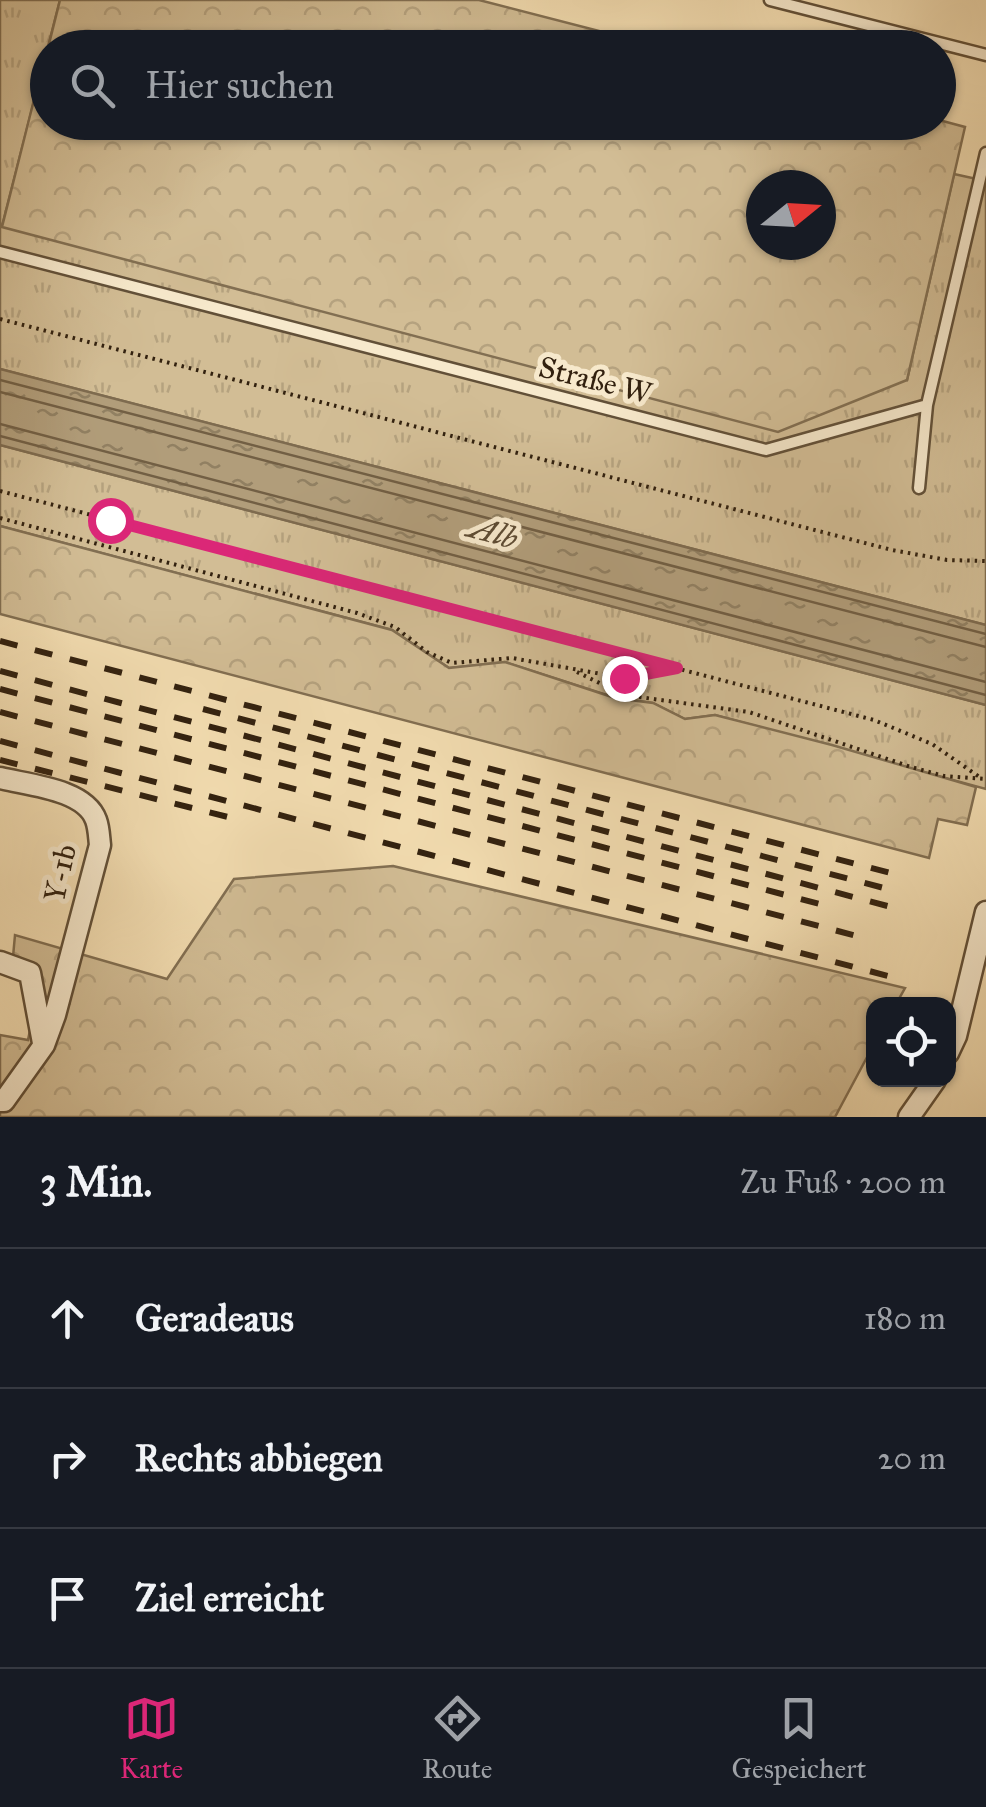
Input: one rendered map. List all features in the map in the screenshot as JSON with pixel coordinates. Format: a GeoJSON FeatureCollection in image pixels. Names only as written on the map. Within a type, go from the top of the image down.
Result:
{"type":"FeatureCollection","features":[{"type":"Feature","properties":{"kind":"street","name":"Y-1b"},"geometry":{"type":"LineString","coordinates":[[0,778],[74,797],[90,808],[98,822],[100,845],[56,1015],[44,1045]]}},
{"type":"Feature","properties":{"kind":"street"},"geometry":{"type":"LineString","coordinates":[[956,1036],[986,912]]}},
{"type":"Feature","properties":{"kind":"street"},"geometry":{"type":"LineString","coordinates":[[0,962],[30,973],[44,1045],[0,1102]]}},
{"type":"Feature","properties":{"kind":"street"},"geometry":{"type":"LineString","coordinates":[[909,1117],[930,1087]]}},
{"type":"Feature","properties":{"kind":"lane"},"geometry":{"type":"LineString","coordinates":[[770,0],[888,30]]}},
{"type":"Feature","properties":{"kind":"lane"},"geometry":{"type":"LineString","coordinates":[[956,47],[986,55]]}},
{"type":"Feature","properties":{"kind":"lane"},"geometry":{"type":"LineString","coordinates":[[920,488],[927,405],[986,158]]}},
{"type":"Feature","properties":{"kind":"lane","name":"Straße W"},"geometry":{"type":"LineString","coordinates":[[0,252],[766,450],[927,405]]}},
{"type":"Feature","properties":{"kind":"path"},"geometry":{"type":"LineString","coordinates":[[0,319],[892,550],[947,560],[986,561]]}},
{"type":"Feature","properties":{"kind":"path"},"geometry":{"type":"LineString","coordinates":[[0,491],[874,720],[932,744],[984,779]]}},
{"type":"Feature","properties":{"kind":"path"},"geometry":{"type":"LineString","coordinates":[[0,518],[357,613],[395,627],[427,652],[452,664],[512,658],[624,678],[677,668]]}},
{"type":"Feature","properties":{"kind":"path"},"geometry":{"type":"LineString","coordinates":[[572,670],[624,696],[749,712],[944,776],[984,779]]}},
{"type":"Feature","properties":{"kind":"green space"},"geometry":{"type":"Polygon","coordinates":[[[0,0],[60,0],[52,30],[30,30],[30,117],[2,226],[907,380],[954,174],[986,181],[986,625],[0,369],[0,0]]]}},
{"type":"Feature","properties":{"kind":"green space"},"geometry":{"type":"Polygon","coordinates":[[[60,0],[479,0],[595,30],[52,30],[60,0]]]}},
{"type":"Feature","properties":{"kind":"green space"},"geometry":{"type":"Polygon","coordinates":[[[30,116],[30,140],[956,140],[956,125],[965,127],[907,380],[778,432],[2,227],[30,116]]]}},
{"type":"Feature","properties":{"kind":"green space"},"geometry":{"type":"Polygon","coordinates":[[[0,445],[986,705],[986,789],[715,715],[685,719],[653,703],[616,698],[505,662],[449,668],[392,630],[0,526],[0,445]]]}},
{"type":"Feature","properties":{"kind":"green space"},"geometry":{"type":"Polygon","coordinates":[[[0,526],[392,630],[449,668],[505,662],[615,698],[653,703],[685,719],[715,715],[976,787],[967,825],[938,819],[929,858],[0,614],[0,526]]]}},
{"type":"Feature","properties":{"kind":"green space"},"geometry":{"type":"Polygon","coordinates":[[[393,866],[905,988],[900,997],[866,997],[866,1059],[835,1117],[0,1117],[0,1035],[28,1040],[41,978],[13,957],[15,935],[167,979],[234,879],[393,866]]]}},
{"type":"Feature","properties":{"kind":"water","name":"Alb"},"geometry":{"type":"Polygon","coordinates":[[[0,369],[986,625],[986,705],[0,445],[0,369]]]}},
{"type":"Feature","properties":{"kind":"railway"},"geometry":{"type":"LineString","coordinates":[[0,641],[902,876]]}},
{"type":"Feature","properties":{"kind":"railway"},"geometry":{"type":"LineString","coordinates":[[0,671],[895,908]]}},
{"type":"Feature","properties":{"kind":"railway"},"geometry":{"type":"LineString","coordinates":[[0,689],[835,908]]}},
{"type":"Feature","properties":{"kind":"railway"},"geometry":{"type":"LineString","coordinates":[[203,709],[899,892]]}},
{"type":"Feature","properties":{"kind":"railway"},"geometry":{"type":"LineString","coordinates":[[0,712],[857,936]]}},
{"type":"Feature","properties":{"kind":"railway"},"geometry":{"type":"LineString","coordinates":[[0,741],[888,976]]}},
{"type":"Feature","properties":{"kind":"railway"},"geometry":{"type":"LineString","coordinates":[[0,760],[228,817]]}},
{"type":"Feature","properties":{"kind":"route"},"geometry":{"type":"LineString","coordinates":[[110,520],[677,668],[624,678]]}}]}
